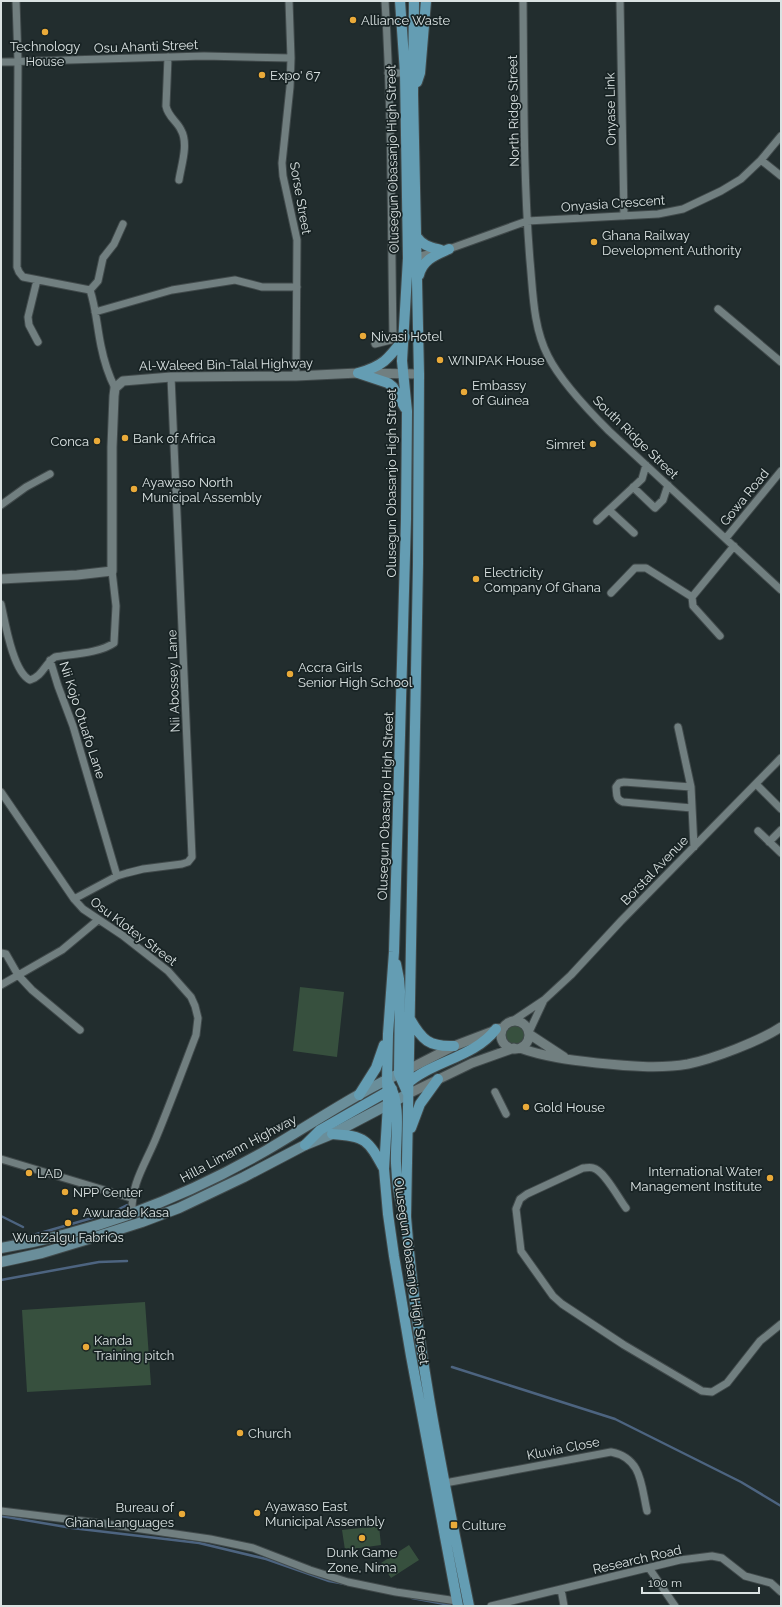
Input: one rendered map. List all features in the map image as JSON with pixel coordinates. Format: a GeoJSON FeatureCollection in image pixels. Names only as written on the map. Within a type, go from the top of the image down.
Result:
{"type":"FeatureCollection","features":[{"type":"Feature","properties":{"kind":"main road","name":"Olusegun Obasanjo High Street"},"geometry":{"type":"LineString","coordinates":[[400,1],[405,73],[412,258],[416,283],[418,374],[418,572],[410,1019],[409,1069],[404,1083],[409,1134],[406,1217],[415,1315],[469,1606]]}},
{"type":"Feature","properties":{"kind":"main road","name":"Olusegun Obasanjo High Street"},"geometry":{"type":"LineString","coordinates":[[414,1],[413,94],[416,236],[412,258],[402,361],[407,411],[406,519],[394,952],[388,1034],[391,1094],[384,1169],[394,1256],[412,1364],[457,1604]]}},
{"type":"Feature","properties":{"kind":"main road"},"geometry":{"type":"LineString","coordinates":[[413,94],[420,73],[426,1]]}},
{"type":"Feature","properties":{"kind":"main road"},"geometry":{"type":"LineString","coordinates":[[416,236],[421,243],[426,246],[445,249]]}},
{"type":"Feature","properties":{"kind":"main road"},"geometry":{"type":"LineString","coordinates":[[416,283],[424,262],[445,249]]}},
{"type":"Feature","properties":{"kind":"main road"},"geometry":{"type":"LineString","coordinates":[[358,373],[373,369],[387,360],[405,337]]}},
{"type":"Feature","properties":{"kind":"main road"},"geometry":{"type":"LineString","coordinates":[[358,373],[388,383],[393,387],[407,411]]}},
{"type":"Feature","properties":{"kind":"main road"},"geometry":{"type":"LineString","coordinates":[[394,952],[399,979],[404,1083],[477,1046],[504,1026]]}},
{"type":"Feature","properties":{"kind":"main road"},"geometry":{"type":"LineString","coordinates":[[410,1019],[416,1030],[434,1045],[441,1047],[454,1046]]}},
{"type":"Feature","properties":{"kind":"main road"},"geometry":{"type":"LineString","coordinates":[[359,1095],[376,1068],[388,1034]]}},
{"type":"Feature","properties":{"kind":"main road"},"geometry":{"type":"LineString","coordinates":[[409,1134],[420,1104],[438,1079]]}},
{"type":"Feature","properties":{"kind":"main road","name":"Hilla Limann Highway"},"geometry":{"type":"LineString","coordinates":[[1,1262],[42,1253],[142,1222],[200,1197],[305,1145],[332,1134],[391,1094],[404,1083]]}},
{"type":"Feature","properties":{"kind":"main road","name":"Hilla Limann Highway"},"geometry":{"type":"LineString","coordinates":[[1,1248],[38,1242],[92,1226],[132,1213],[184,1192],[238,1166],[359,1095],[391,1094],[404,1083]]}},
{"type":"Feature","properties":{"kind":"main road"},"geometry":{"type":"LineString","coordinates":[[305,1145],[320,1130],[391,1094],[399,1198],[406,1217]]}},
{"type":"Feature","properties":{"kind":"main road"},"geometry":{"type":"LineString","coordinates":[[332,1134],[351,1135],[368,1143],[384,1169]]}},
{"type":"Feature","properties":{"kind":"street"},"geometry":{"type":"LineString","coordinates":[[16,1],[18,61],[17,267],[23,277],[90,290]]}},
{"type":"Feature","properties":{"kind":"street","name":"Sorse Street"},"geometry":{"type":"LineString","coordinates":[[289,1],[291,58],[290,87],[282,164],[283,176],[297,240],[296,376]]}},
{"type":"Feature","properties":{"kind":"street"},"geometry":{"type":"LineString","coordinates":[[375,344],[391,340],[393,336],[388,73],[385,1]]}},
{"type":"Feature","properties":{"kind":"street","name":"North Ridge Street"},"geometry":{"type":"LineString","coordinates":[[523,1],[527,221]]}},
{"type":"Feature","properties":{"kind":"street","name":"Onyase Link"},"geometry":{"type":"LineString","coordinates":[[620,1],[624,216]]}},
{"type":"Feature","properties":{"kind":"street","name":"Osu Ahanti Street"},"geometry":{"type":"LineString","coordinates":[[1,62],[204,56],[291,58]]}},
{"type":"Feature","properties":{"kind":"street"},"geometry":{"type":"LineString","coordinates":[[168,57],[167,114],[178,123],[185,140],[179,180]]}},
{"type":"Feature","properties":{"kind":"street"},"geometry":{"type":"LineString","coordinates":[[388,73],[405,73]]}},
{"type":"Feature","properties":{"kind":"street","name":"Onyasia Crescent"},"geometry":{"type":"LineString","coordinates":[[412,258],[445,249],[527,221],[658,214],[683,209],[741,179],[761,160],[781,136]]}},
{"type":"Feature","properties":{"kind":"street"},"geometry":{"type":"LineString","coordinates":[[761,160],[781,176]]}},
{"type":"Feature","properties":{"kind":"street","name":"South Ridge Street"},"geometry":{"type":"LineString","coordinates":[[527,221],[534,301],[540,333],[548,356],[590,412],[781,590]]}},
{"type":"Feature","properties":{"kind":"street"},"geometry":{"type":"LineString","coordinates":[[90,290],[98,281],[103,258],[114,244],[123,224]]}},
{"type":"Feature","properties":{"kind":"street"},"geometry":{"type":"LineString","coordinates":[[37,280],[28,317],[29,325],[38,342]]}},
{"type":"Feature","properties":{"kind":"street"},"geometry":{"type":"LineString","coordinates":[[95,312],[172,290],[235,280],[262,287],[297,287]]}},
{"type":"Feature","properties":{"kind":"street"},"geometry":{"type":"LineString","coordinates":[[1,579],[77,575],[112,571],[112,447],[115,388],[105,365],[90,290]]}},
{"type":"Feature","properties":{"kind":"street"},"geometry":{"type":"LineString","coordinates":[[718,309],[781,362]]}},
{"type":"Feature","properties":{"kind":"street","name":"Al-Waleed Bin-Talal Highway"},"geometry":{"type":"LineString","coordinates":[[115,388],[123,381],[171,377],[296,376],[358,373],[418,374]]}},
{"type":"Feature","properties":{"kind":"street","name":"Nii Abossey Lane"},"geometry":{"type":"LineString","coordinates":[[74,899],[117,876],[142,869],[182,864],[188,862],[192,857],[171,377]]}},
{"type":"Feature","properties":{"kind":"street"},"geometry":{"type":"LineString","coordinates":[[597,521],[642,479],[646,465]]}},
{"type":"Feature","properties":{"kind":"street","name":"Gowa Road"},"geometry":{"type":"LineString","coordinates":[[726,538],[781,471]]}},
{"type":"Feature","properties":{"kind":"street"},"geometry":{"type":"LineString","coordinates":[[1,505],[26,487],[50,474]]}},
{"type":"Feature","properties":{"kind":"street"},"geometry":{"type":"LineString","coordinates":[[633,487],[655,508],[663,500],[668,485]]}},
{"type":"Feature","properties":{"kind":"street"},"geometry":{"type":"LineString","coordinates":[[609,510],[634,533]]}},
{"type":"Feature","properties":{"kind":"street"},"geometry":{"type":"LineString","coordinates":[[720,636],[693,606],[692,597],[734,546]]}},
{"type":"Feature","properties":{"kind":"street"},"geometry":{"type":"LineString","coordinates":[[611,593],[635,568],[642,567],[646,568],[692,597]]}},
{"type":"Feature","properties":{"kind":"street","name":"Nii Kojo Otuafo Lane"},"geometry":{"type":"LineString","coordinates":[[112,571],[116,606],[114,643],[98,649],[55,657],[50,660],[58,686],[74,726],[117,876]]}},
{"type":"Feature","properties":{"kind":"street"},"geometry":{"type":"LineString","coordinates":[[1,604],[10,644],[23,675],[30,680],[35,678],[40,674],[50,660]]}},
{"type":"Feature","properties":{"kind":"street"},"geometry":{"type":"LineString","coordinates":[[678,727],[691,787],[694,846]]}},
{"type":"Feature","properties":{"kind":"street","name":"Borstal Avenue"},"geometry":{"type":"LineString","coordinates":[[504,1026],[544,1000],[571,975],[621,921],[781,758]]}},
{"type":"Feature","properties":{"kind":"street"},"geometry":{"type":"LineString","coordinates":[[691,787],[624,782],[619,783],[616,787],[617,797],[623,802],[692,808]]}},
{"type":"Feature","properties":{"kind":"street"},"geometry":{"type":"LineString","coordinates":[[756,784],[781,810]]}},
{"type":"Feature","properties":{"kind":"street","name":"Osu Klotey Street"},"geometry":{"type":"LineString","coordinates":[[1,792],[74,899],[83,909],[122,935],[168,971],[191,997],[198,1018],[196,1035],[155,1140],[137,1180],[131,1198],[132,1213]]}},
{"type":"Feature","properties":{"kind":"street"},"geometry":{"type":"LineString","coordinates":[[769,842],[781,830]]}},
{"type":"Feature","properties":{"kind":"street"},"geometry":{"type":"LineString","coordinates":[[758,831],[781,853]]}},
{"type":"Feature","properties":{"kind":"street"},"geometry":{"type":"LineString","coordinates":[[1,985],[62,950],[98,920]]}},
{"type":"Feature","properties":{"kind":"street"},"geometry":{"type":"LineString","coordinates":[[1,952],[6,954],[18,975],[32,990],[80,1030]]}},
{"type":"Feature","properties":{"kind":"street","name":"Borstal Avenue"},"geometry":{"type":"LineString","coordinates":[[529,1033],[544,1000]]}},
{"type":"Feature","properties":{"kind":"street"},"geometry":{"type":"LineString","coordinates":[[409,1069],[454,1046],[515,1021],[522,1023],[528,1029],[529,1033],[548,1047],[569,1059]]}},
{"type":"Feature","properties":{"kind":"street"},"geometry":{"type":"LineString","coordinates":[[504,1026],[502,1033],[503,1040],[507,1046],[569,1059],[644,1067],[688,1064],[743,1045],[781,1027]]}},
{"type":"Feature","properties":{"kind":"street"},"geometry":{"type":"LineString","coordinates":[[404,1083],[438,1079],[472,1063],[517,1048],[527,1042],[529,1033]]}},
{"type":"Feature","properties":{"kind":"street"},"geometry":{"type":"LineString","coordinates":[[495,1092],[506,1114]]}},
{"type":"Feature","properties":{"kind":"street"},"geometry":{"type":"LineString","coordinates":[[1,1159],[131,1198]]}},
{"type":"Feature","properties":{"kind":"street"},"geometry":{"type":"LineString","coordinates":[[626,1208],[605,1177],[598,1170],[592,1167],[583,1168],[526,1194],[517,1204],[516,1209],[521,1251],[547,1289],[562,1304],[650,1361],[702,1391],[712,1392],[727,1383],[760,1341],[781,1324]]}},
{"type":"Feature","properties":{"kind":"street","name":"Kluvia Close"},"geometry":{"type":"LineString","coordinates":[[445,1483],[611,1452],[622,1454],[631,1461],[638,1470],[647,1511]]}},
{"type":"Feature","properties":{"kind":"street"},"geometry":{"type":"LineString","coordinates":[[1,1511],[123,1526],[210,1539],[268,1552],[310,1570],[348,1582],[457,1604]]}},
{"type":"Feature","properties":{"kind":"street","name":"Research Road"},"geometry":{"type":"LineString","coordinates":[[491,1606],[680,1560],[712,1556],[722,1558],[745,1576],[771,1583],[781,1592]]}},
{"type":"Feature","properties":{"kind":"street"},"geometry":{"type":"LineString","coordinates":[[649,1568],[675,1606]]}},
{"type":"Feature","properties":{"kind":"street"},"geometry":{"type":"LineString","coordinates":[[561,1589],[564,1606]]}},
{"type":"Feature","properties":{"kind":"green space"},"geometry":{"type":"Polygon","coordinates":[[[300,987],[344,992],[337,1057],[293,1051],[300,987]]]}},
{"type":"Feature","properties":{"kind":"green space"},"geometry":{"type":"Polygon","coordinates":[[[511,1025],[519,1025],[525,1031],[525,1039],[519,1045],[511,1045],[505,1039],[505,1031],[511,1025]]]}},
{"type":"Feature","properties":{"kind":"green space","name":"Kanda Training pitch"},"geometry":{"type":"Polygon","coordinates":[[[145,1302],[151,1385],[27,1392],[22,1310],[145,1302]]]}},
{"type":"Feature","properties":{"kind":"green space","name":"Dunk Game Zone, Nima"},"geometry":{"type":"Polygon","coordinates":[[[379,1526],[381,1545],[345,1550],[342,1530],[379,1526]]]}},
{"type":"Feature","properties":{"kind":"green space"},"geometry":{"type":"Polygon","coordinates":[[[409,1545],[419,1560],[391,1578],[381,1563],[409,1545]]]}},
{"type":"Feature","properties":{"kind":"waterway"},"geometry":{"type":"LineString","coordinates":[[9,1242],[113,1212],[127,1205]]}},
{"type":"Feature","properties":{"kind":"waterway"},"geometry":{"type":"LineString","coordinates":[[1,1216],[23,1227]]}},
{"type":"Feature","properties":{"kind":"waterway"},"geometry":{"type":"LineString","coordinates":[[1,1280],[99,1262],[127,1261]]}},
{"type":"Feature","properties":{"kind":"waterway"},"geometry":{"type":"LineString","coordinates":[[452,1367],[615,1419],[741,1482],[781,1506]]}},
{"type":"Feature","properties":{"kind":"waterway"},"geometry":{"type":"LineString","coordinates":[[1,1516],[72,1528],[199,1543],[266,1559],[329,1581],[345,1584]]}},
{"type":"Feature","properties":{"kind":"waterway"},"geometry":{"type":"LineString","coordinates":[[412,1598],[450,1605]]}},
{"type":"Feature","properties":{"kind":"place","name":"Alliance Waste"},"geometry":{"type":"Point","coordinates":[353,20]}},
{"type":"Feature","properties":{"kind":"place","name":"Technology House"},"geometry":{"type":"Point","coordinates":[45,32]}},
{"type":"Feature","properties":{"kind":"place","name":"Expo' 67"},"geometry":{"type":"Point","coordinates":[262,75]}},
{"type":"Feature","properties":{"kind":"place","name":"Ghana Railway Development Authority"},"geometry":{"type":"Point","coordinates":[594,242]}},
{"type":"Feature","properties":{"kind":"place","name":"Nivasi Hotel"},"geometry":{"type":"Point","coordinates":[363,336]}},
{"type":"Feature","properties":{"kind":"place","name":"WINIPAK House"},"geometry":{"type":"Point","coordinates":[440,360]}},
{"type":"Feature","properties":{"kind":"place","name":"Embassy of Guinea"},"geometry":{"type":"Point","coordinates":[464,392]}},
{"type":"Feature","properties":{"kind":"place","name":"Bank of Africa"},"geometry":{"type":"Point","coordinates":[125,438]}},
{"type":"Feature","properties":{"kind":"place","name":"Conca"},"geometry":{"type":"Point","coordinates":[97,441]}},
{"type":"Feature","properties":{"kind":"place","name":"Simret"},"geometry":{"type":"Point","coordinates":[593,444]}},
{"type":"Feature","properties":{"kind":"place","name":"Ayawaso North Municipal Assembly"},"geometry":{"type":"Point","coordinates":[134,489]}},
{"type":"Feature","properties":{"kind":"place","name":"Electricity Company Of Ghana"},"geometry":{"type":"Point","coordinates":[476,579]}},
{"type":"Feature","properties":{"kind":"place","name":"Accra Girls Senior High School"},"geometry":{"type":"Point","coordinates":[290,674]}},
{"type":"Feature","properties":{"kind":"place","name":"Gold House"},"geometry":{"type":"Point","coordinates":[526,1107]}},
{"type":"Feature","properties":{"kind":"place","name":"LAD"},"geometry":{"type":"Point","coordinates":[29,1173]}},
{"type":"Feature","properties":{"kind":"place","name":"International Water Management Institute"},"geometry":{"type":"Point","coordinates":[770,1178]}},
{"type":"Feature","properties":{"kind":"place","name":"NPP Center"},"geometry":{"type":"Point","coordinates":[65,1192]}},
{"type":"Feature","properties":{"kind":"place","name":"Awurade Kasa"},"geometry":{"type":"Point","coordinates":[75,1212]}},
{"type":"Feature","properties":{"kind":"place","name":"WunZalgu FabriQs"},"geometry":{"type":"Point","coordinates":[68,1223]}},
{"type":"Feature","properties":{"kind":"place","name":"Kanda Training pitch"},"geometry":{"type":"Point","coordinates":[86,1347]}},
{"type":"Feature","properties":{"kind":"place","name":"Church"},"geometry":{"type":"Point","coordinates":[240,1433]}},
{"type":"Feature","properties":{"kind":"place","name":"Ayawaso East Municipal Assembly"},"geometry":{"type":"Point","coordinates":[257,1513]}},
{"type":"Feature","properties":{"kind":"place","name":"Bureau of Ghana Languages"},"geometry":{"type":"Point","coordinates":[182,1514]}},
{"type":"Feature","properties":{"kind":"place","name":"Culture"},"geometry":{"type":"Point","coordinates":[454,1525]}},
{"type":"Feature","properties":{"kind":"place","name":"Dunk Game Zone, Nima"},"geometry":{"type":"Point","coordinates":[362,1538]}}]}
